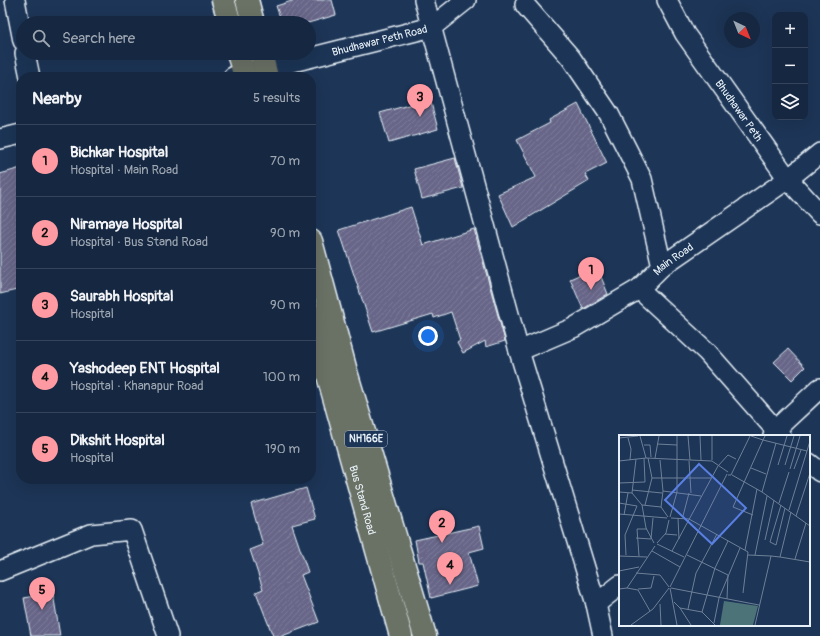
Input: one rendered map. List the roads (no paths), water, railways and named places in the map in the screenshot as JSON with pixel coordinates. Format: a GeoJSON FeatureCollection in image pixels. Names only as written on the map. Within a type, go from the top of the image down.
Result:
{"type":"FeatureCollection","features":[{"type":"Feature","properties":{"kind":"highway"},"geometry":{"type":"LineString","coordinates":[[223,0],[228,16]]}},
{"type":"Feature","properties":{"kind":"highway"},"geometry":{"type":"LineString","coordinates":[[247,0],[251,16]]}},
{"type":"Feature","properties":{"kind":"highway"},"geometry":{"type":"LineString","coordinates":[[239,60],[240,72]]}},
{"type":"Feature","properties":{"kind":"highway","name":"NH166E"},"geometry":{"type":"LineString","coordinates":[[316,260],[347,375],[425,636]]}},
{"type":"Feature","properties":{"kind":"highway","name":"Bus Stand Road"},"geometry":{"type":"LineString","coordinates":[[316,333],[401,636]]}},
{"type":"Feature","properties":{"kind":"street"},"geometry":{"type":"LineString","coordinates":[[14,0],[18,16]]}},
{"type":"Feature","properties":{"kind":"street"},"geometry":{"type":"LineString","coordinates":[[424,0],[520,351],[596,604],[603,636]]}},
{"type":"Feature","properties":{"kind":"street","name":"Bhudhawar Peth Road"},"geometry":{"type":"LineString","coordinates":[[316,55],[432,27],[466,0]]}},
{"type":"Feature","properties":{"kind":"street","name":"Bhudhawar Peth"},"geometry":{"type":"LineString","coordinates":[[667,0],[685,34],[788,179],[820,214]]}},
{"type":"Feature","properties":{"kind":"street"},"geometry":{"type":"LineString","coordinates":[[525,5],[571,58],[609,114],[642,179],[662,266]]}},
{"type":"Feature","properties":{"kind":"street"},"geometry":{"type":"LineString","coordinates":[[26,60],[29,72]]}},
{"type":"Feature","properties":{"kind":"street","name":"Bhudhawar Peth Road"},"geometry":{"type":"LineString","coordinates":[[253,72],[295,60]]}},
{"type":"Feature","properties":{"kind":"street"},"geometry":{"type":"LineString","coordinates":[[0,139],[16,135]]}},
{"type":"Feature","properties":{"kind":"street","name":"Main Road"},"geometry":{"type":"LineString","coordinates":[[520,351],[574,328],[639,290],[662,266],[788,179],[820,153]]}},
{"type":"Feature","properties":{"kind":"street"},"geometry":{"type":"LineString","coordinates":[[639,290],[707,352],[777,434],[820,388]]}},
{"type":"Feature","properties":{"kind":"street"},"geometry":{"type":"LineString","coordinates":[[810,464],[820,472]]}},
{"type":"Feature","properties":{"kind":"street"},"geometry":{"type":"LineString","coordinates":[[0,571],[91,534],[132,530],[168,636]]}},
{"type":"Feature","properties":{"kind":"street"},"geometry":{"type":"LineString","coordinates":[[596,604],[619,586]]}},
{"type":"Feature","properties":{"kind":"place","name":"Saurabh Hospital"},"geometry":{"type":"Point","coordinates":[420,117]}},
{"type":"Feature","properties":{"kind":"place","name":"Bichkar Hospital"},"geometry":{"type":"Point","coordinates":[591,290]}},
{"type":"Feature","properties":{"kind":"place","name":"Niramaya Hospital"},"geometry":{"type":"Point","coordinates":[442,543]}},
{"type":"Feature","properties":{"kind":"place","name":"Yashodeep ENT Hospital"},"geometry":{"type":"Point","coordinates":[450,585]}},
{"type":"Feature","properties":{"kind":"place","name":"Dikshit Hospital"},"geometry":{"type":"Point","coordinates":[42,610]}}]}
